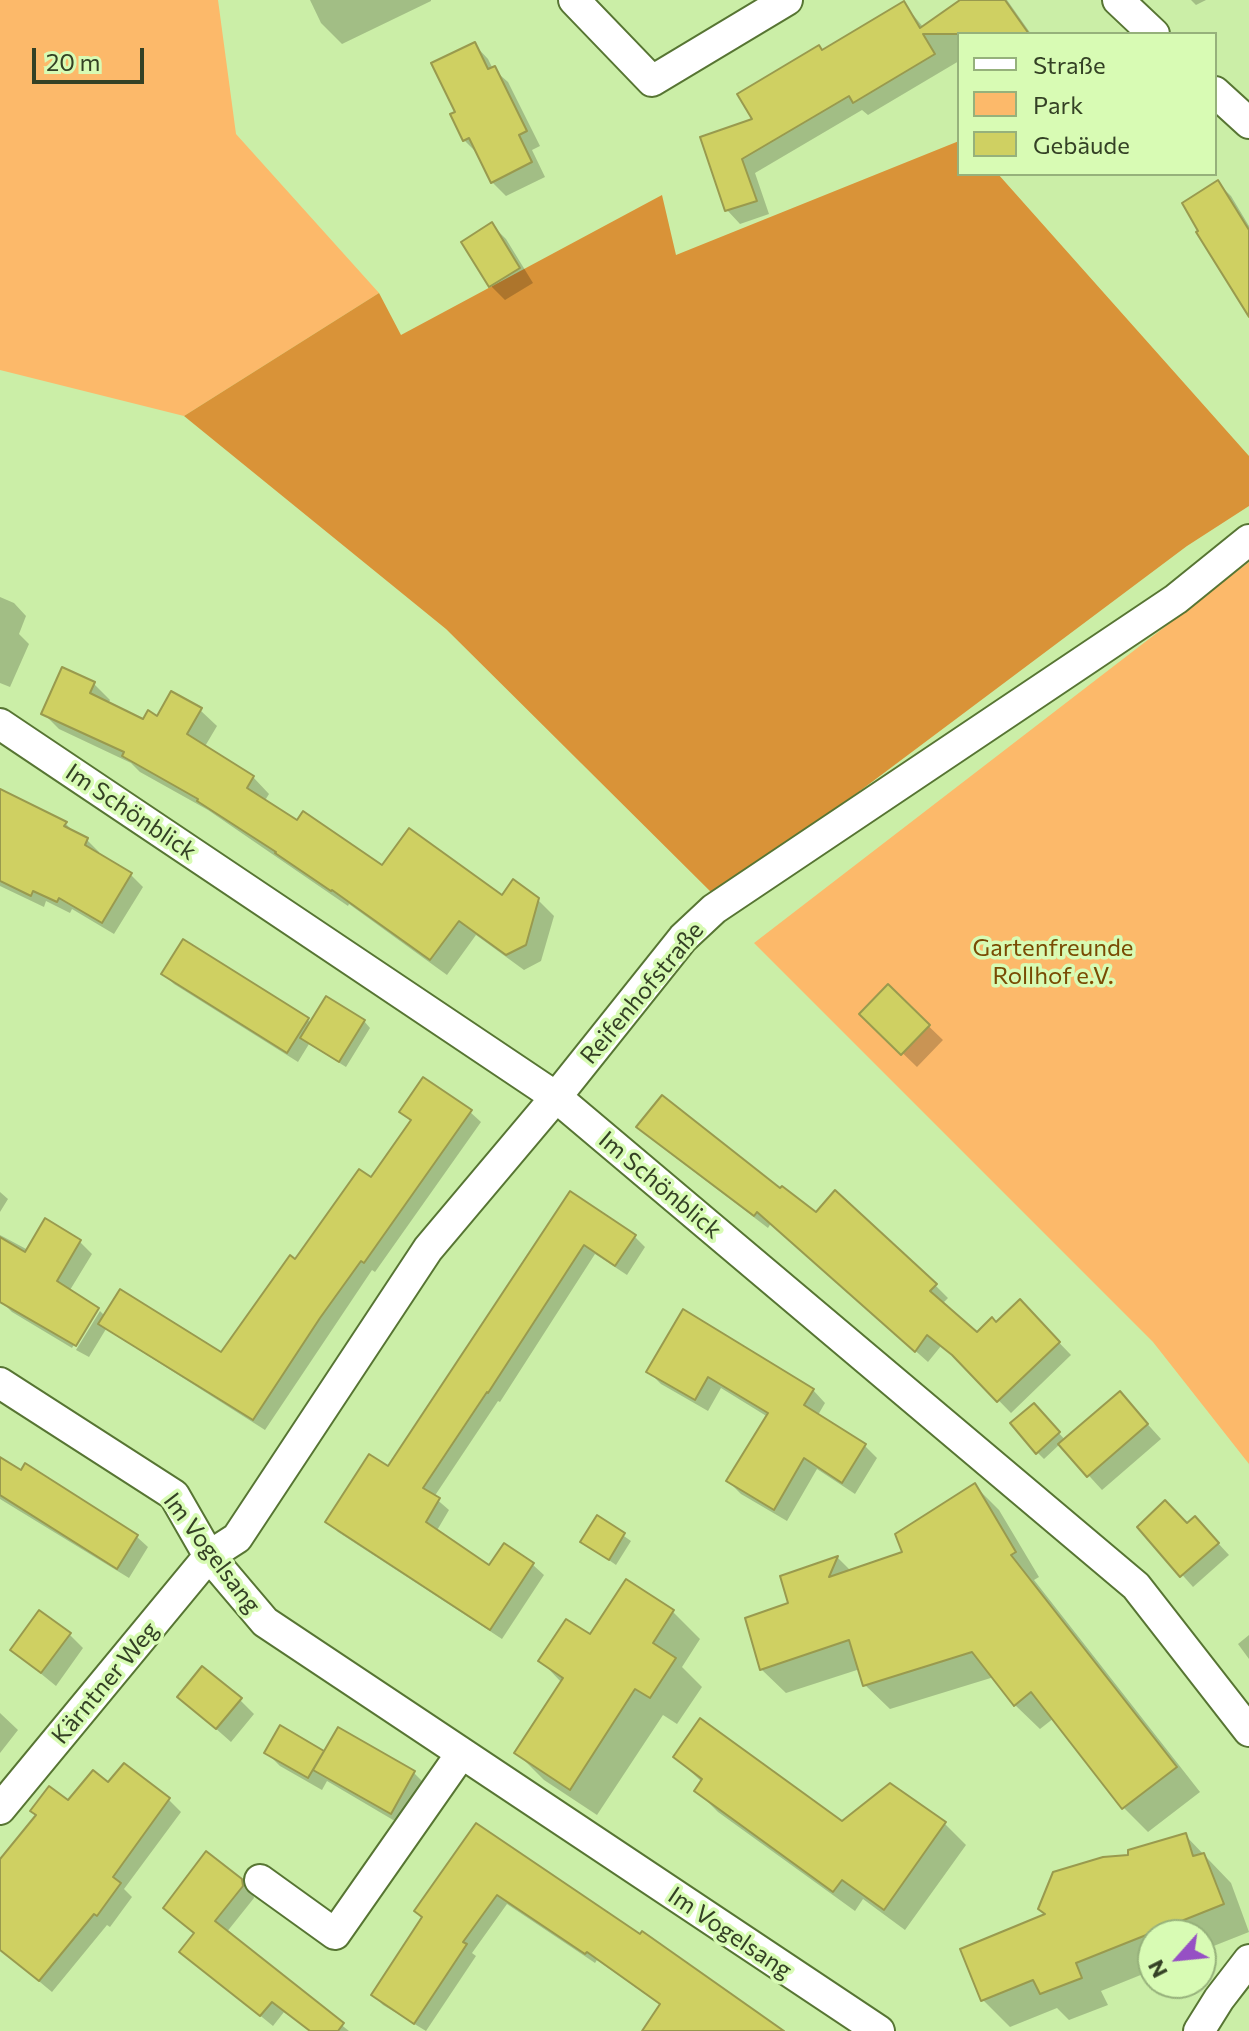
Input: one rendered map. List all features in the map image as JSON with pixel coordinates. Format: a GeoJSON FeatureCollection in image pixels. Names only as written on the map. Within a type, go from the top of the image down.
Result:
{"type":"FeatureCollection","features":[{"type":"Feature","properties":{"kind":"street"},"geometry":{"type":"LineString","coordinates":[[574,0],[652,81],[787,0]]}},
{"type":"Feature","properties":{"kind":"street"},"geometry":{"type":"LineString","coordinates":[[1118,0],[1152,32]]}},
{"type":"Feature","properties":{"kind":"street"},"geometry":{"type":"LineString","coordinates":[[1217,94],[1249,123]]}},
{"type":"Feature","properties":{"kind":"street","name":"Reifenhofstraße"},"geometry":{"type":"LineString","coordinates":[[209,1556],[237,1538],[428,1249],[556,1097],[683,938],[714,909],[1176,599],[1249,540]]}},
{"type":"Feature","properties":{"kind":"street","name":"Im Schönblick"},"geometry":{"type":"LineString","coordinates":[[0,724],[556,1097],[1136,1586],[1249,1731]]}},
{"type":"Feature","properties":{"kind":"street","name":"Im Vogelsang"},"geometry":{"type":"LineString","coordinates":[[0,1383],[174,1495],[209,1556],[265,1622],[862,2027]]}},
{"type":"Feature","properties":{"kind":"street","name":"Kärntner Weg"},"geometry":{"type":"LineString","coordinates":[[0,1809],[209,1556]]}},
{"type":"Feature","properties":{"kind":"street"},"geometry":{"type":"LineString","coordinates":[[260,1880],[335,1934],[461,1754]]}},
{"type":"Feature","properties":{"kind":"street"},"geometry":{"type":"LineString","coordinates":[[1199,2031],[1249,1960]]}},
{"type":"Feature","properties":{"kind":"green space"},"geometry":{"type":"Polygon","coordinates":[[[0,0],[218,0],[236,134],[379,293],[184,416],[0,370],[0,0]]]}},
{"type":"Feature","properties":{"kind":"green space","name":"Gartenfreunde Rollhof e.V."},"geometry":{"type":"Polygon","coordinates":[[[1249,562],[1249,1464],[1153,1342],[754,943],[1249,562]]]}},
{"type":"Feature","properties":{"kind":"shaded area"},"geometry":{"type":"Polygon","coordinates":[[[957,142],[957,176],[1000,176],[1249,456],[1249,506],[1187,546],[717,898],[446,629],[184,416],[379,293],[401,335],[662,195],[676,255],[957,142]]]}},
{"type":"Feature","properties":{"kind":"building"},"geometry":{"type":"Polygon","coordinates":[[[960,0],[1005,0],[1028,32],[923,34],[935,54],[853,103],[849,96],[742,159],[757,201],[725,211],[700,137],[752,119],[737,94],[819,45],[822,50],[904,1],[920,28],[960,0]]]}},
{"type":"Feature","properties":{"kind":"building"},"geometry":{"type":"Polygon","coordinates":[[[475,42],[488,69],[495,66],[527,131],[519,135],[532,162],[491,183],[469,138],[463,141],[450,114],[455,112],[431,63],[475,42]]]}},
{"type":"Feature","properties":{"kind":"building"},"geometry":{"type":"Polygon","coordinates":[[[1218,180],[1249,230],[1249,317],[1196,232],[1182,203],[1218,180]]]}},
{"type":"Feature","properties":{"kind":"building"},"geometry":{"type":"Polygon","coordinates":[[[492,222],[520,268],[489,287],[461,242],[492,222]]]}},
{"type":"Feature","properties":{"kind":"building"},"geometry":{"type":"Polygon","coordinates":[[[62,667],[95,682],[90,693],[143,719],[148,710],[157,716],[171,691],[202,708],[187,734],[254,776],[247,788],[297,820],[303,811],[382,865],[409,828],[502,895],[513,879],[539,898],[526,945],[506,955],[459,921],[430,960],[198,799],[122,756],[124,752],[41,714],[62,667]]]}},
{"type":"Feature","properties":{"kind":"building"},"geometry":{"type":"Polygon","coordinates":[[[0,789],[67,822],[64,826],[88,838],[85,845],[132,873],[102,923],[59,898],[57,902],[33,891],[31,896],[0,881],[0,789]]]}},
{"type":"Feature","properties":{"kind":"building"},"geometry":{"type":"Polygon","coordinates":[[[183,939],[309,1018],[287,1053],[161,974],[183,939]]]}},
{"type":"Feature","properties":{"kind":"building"},"geometry":{"type":"Polygon","coordinates":[[[888,984],[930,1025],[901,1055],[859,1014],[888,984]]]}},
{"type":"Feature","properties":{"kind":"building"},"geometry":{"type":"Polygon","coordinates":[[[326,996],[365,1020],[339,1062],[300,1038],[326,996]]]}},
{"type":"Feature","properties":{"kind":"building"},"geometry":{"type":"Polygon","coordinates":[[[423,1077],[472,1110],[364,1263],[361,1261],[320,1318],[253,1420],[98,1324],[120,1289],[221,1352],[290,1255],[295,1259],[359,1169],[371,1177],[411,1120],[399,1112],[423,1077]]]}},
{"type":"Feature","properties":{"kind":"building"},"geometry":{"type":"Polygon","coordinates":[[[662,1095],[780,1188],[782,1186],[816,1212],[835,1190],[937,1284],[930,1291],[977,1332],[992,1317],[996,1322],[1020,1299],[1060,1342],[997,1402],[952,1355],[927,1335],[915,1352],[757,1212],[754,1216],[636,1127],[662,1095]]]}},
{"type":"Feature","properties":{"kind":"building"},"geometry":{"type":"Polygon","coordinates":[[[570,1191],[636,1235],[615,1266],[584,1245],[423,1488],[440,1498],[426,1522],[489,1565],[504,1543],[534,1563],[490,1630],[325,1522],[369,1454],[388,1466],[570,1191]]]}},
{"type":"Feature","properties":{"kind":"building"},"geometry":{"type":"Polygon","coordinates":[[[45,1218],[81,1240],[57,1281],[99,1308],[76,1346],[0,1302],[0,1237],[25,1252],[45,1218]]]}},
{"type":"Feature","properties":{"kind":"building"},"geometry":{"type":"Polygon","coordinates":[[[683,1309],[814,1389],[804,1405],[866,1444],[842,1483],[804,1458],[774,1510],[726,1481],[768,1413],[708,1377],[695,1400],[646,1372],[683,1309]]]}},
{"type":"Feature","properties":{"kind":"building"},"geometry":{"type":"Polygon","coordinates":[[[1120,1391],[1148,1424],[1087,1477],[1058,1444],[1120,1391]]]}},
{"type":"Feature","properties":{"kind":"building"},"geometry":{"type":"Polygon","coordinates":[[[1034,1403],[1060,1432],[1036,1454],[1010,1423],[1034,1403]]]}},
{"type":"Feature","properties":{"kind":"building"},"geometry":{"type":"Polygon","coordinates":[[[0,1457],[21,1470],[25,1463],[138,1535],[117,1569],[0,1495],[0,1457]]]}},
{"type":"Feature","properties":{"kind":"building"},"geometry":{"type":"Polygon","coordinates":[[[975,1483],[1016,1552],[1011,1555],[1177,1767],[1122,1809],[1031,1692],[1014,1706],[972,1652],[863,1686],[849,1640],[760,1670],[745,1618],[788,1603],[780,1576],[838,1556],[829,1577],[902,1552],[895,1534],[975,1483]]]}},
{"type":"Feature","properties":{"kind":"building"},"geometry":{"type":"Polygon","coordinates":[[[1165,1500],[1187,1523],[1195,1516],[1219,1543],[1180,1577],[1137,1527],[1165,1500]]]}},
{"type":"Feature","properties":{"kind":"building"},"geometry":{"type":"Polygon","coordinates":[[[597,1515],[625,1533],[609,1560],[580,1542],[597,1515]]]}},
{"type":"Feature","properties":{"kind":"building"},"geometry":{"type":"Polygon","coordinates":[[[626,1579],[674,1610],[653,1643],[676,1658],[650,1698],[635,1689],[570,1790],[514,1753],[563,1678],[538,1661],[566,1619],[590,1634],[626,1579]]]}},
{"type":"Feature","properties":{"kind":"building"},"geometry":{"type":"Polygon","coordinates":[[[39,1610],[71,1633],[41,1673],[10,1650],[39,1610]]]}},
{"type":"Feature","properties":{"kind":"building"},"geometry":{"type":"Polygon","coordinates":[[[202,1666],[242,1698],[216,1729],[177,1697],[202,1666]]]}},
{"type":"Feature","properties":{"kind":"building"},"geometry":{"type":"Polygon","coordinates":[[[700,1718],[842,1821],[890,1783],[946,1822],[884,1910],[842,1880],[833,1892],[694,1791],[702,1779],[673,1757],[700,1718]]]}},
{"type":"Feature","properties":{"kind":"building"},"geometry":{"type":"Polygon","coordinates":[[[280,1725],[324,1751],[308,1778],[264,1753],[280,1725]]]}},
{"type":"Feature","properties":{"kind":"building"},"geometry":{"type":"Polygon","coordinates":[[[338,1727],[415,1771],[391,1814],[313,1770],[338,1727]]]}},
{"type":"Feature","properties":{"kind":"building"},"geometry":{"type":"Polygon","coordinates":[[[124,1763],[170,1798],[113,1877],[121,1883],[97,1916],[94,1914],[39,1981],[0,1950],[0,1859],[36,1815],[30,1811],[49,1786],[68,1800],[93,1770],[108,1782],[124,1763]]]}},
{"type":"Feature","properties":{"kind":"building"},"geometry":{"type":"Polygon","coordinates":[[[476,1823],[640,1934],[642,1931],[784,2031],[642,2031],[660,2004],[587,1952],[585,1954],[497,1895],[463,1942],[467,1944],[414,2024],[371,1995],[422,1917],[414,1911],[476,1823]]]}},
{"type":"Feature","properties":{"kind":"building"},"geometry":{"type":"Polygon","coordinates":[[[1186,1833],[1193,1856],[1204,1853],[1224,1904],[1186,1919],[1137,1919],[1137,1939],[1076,1963],[1082,1978],[1040,1994],[1033,1980],[981,2001],[960,1949],[1045,1914],[1038,1909],[1053,1872],[1103,1857],[1128,1855],[1128,1850],[1186,1833]]]}},
{"type":"Feature","properties":{"kind":"building"},"geometry":{"type":"Polygon","coordinates":[[[206,1851],[242,1879],[243,1886],[215,1921],[344,2023],[338,2031],[310,2031],[272,2002],[260,2016],[179,1952],[194,1933],[163,1908],[206,1851]]]}}]}
